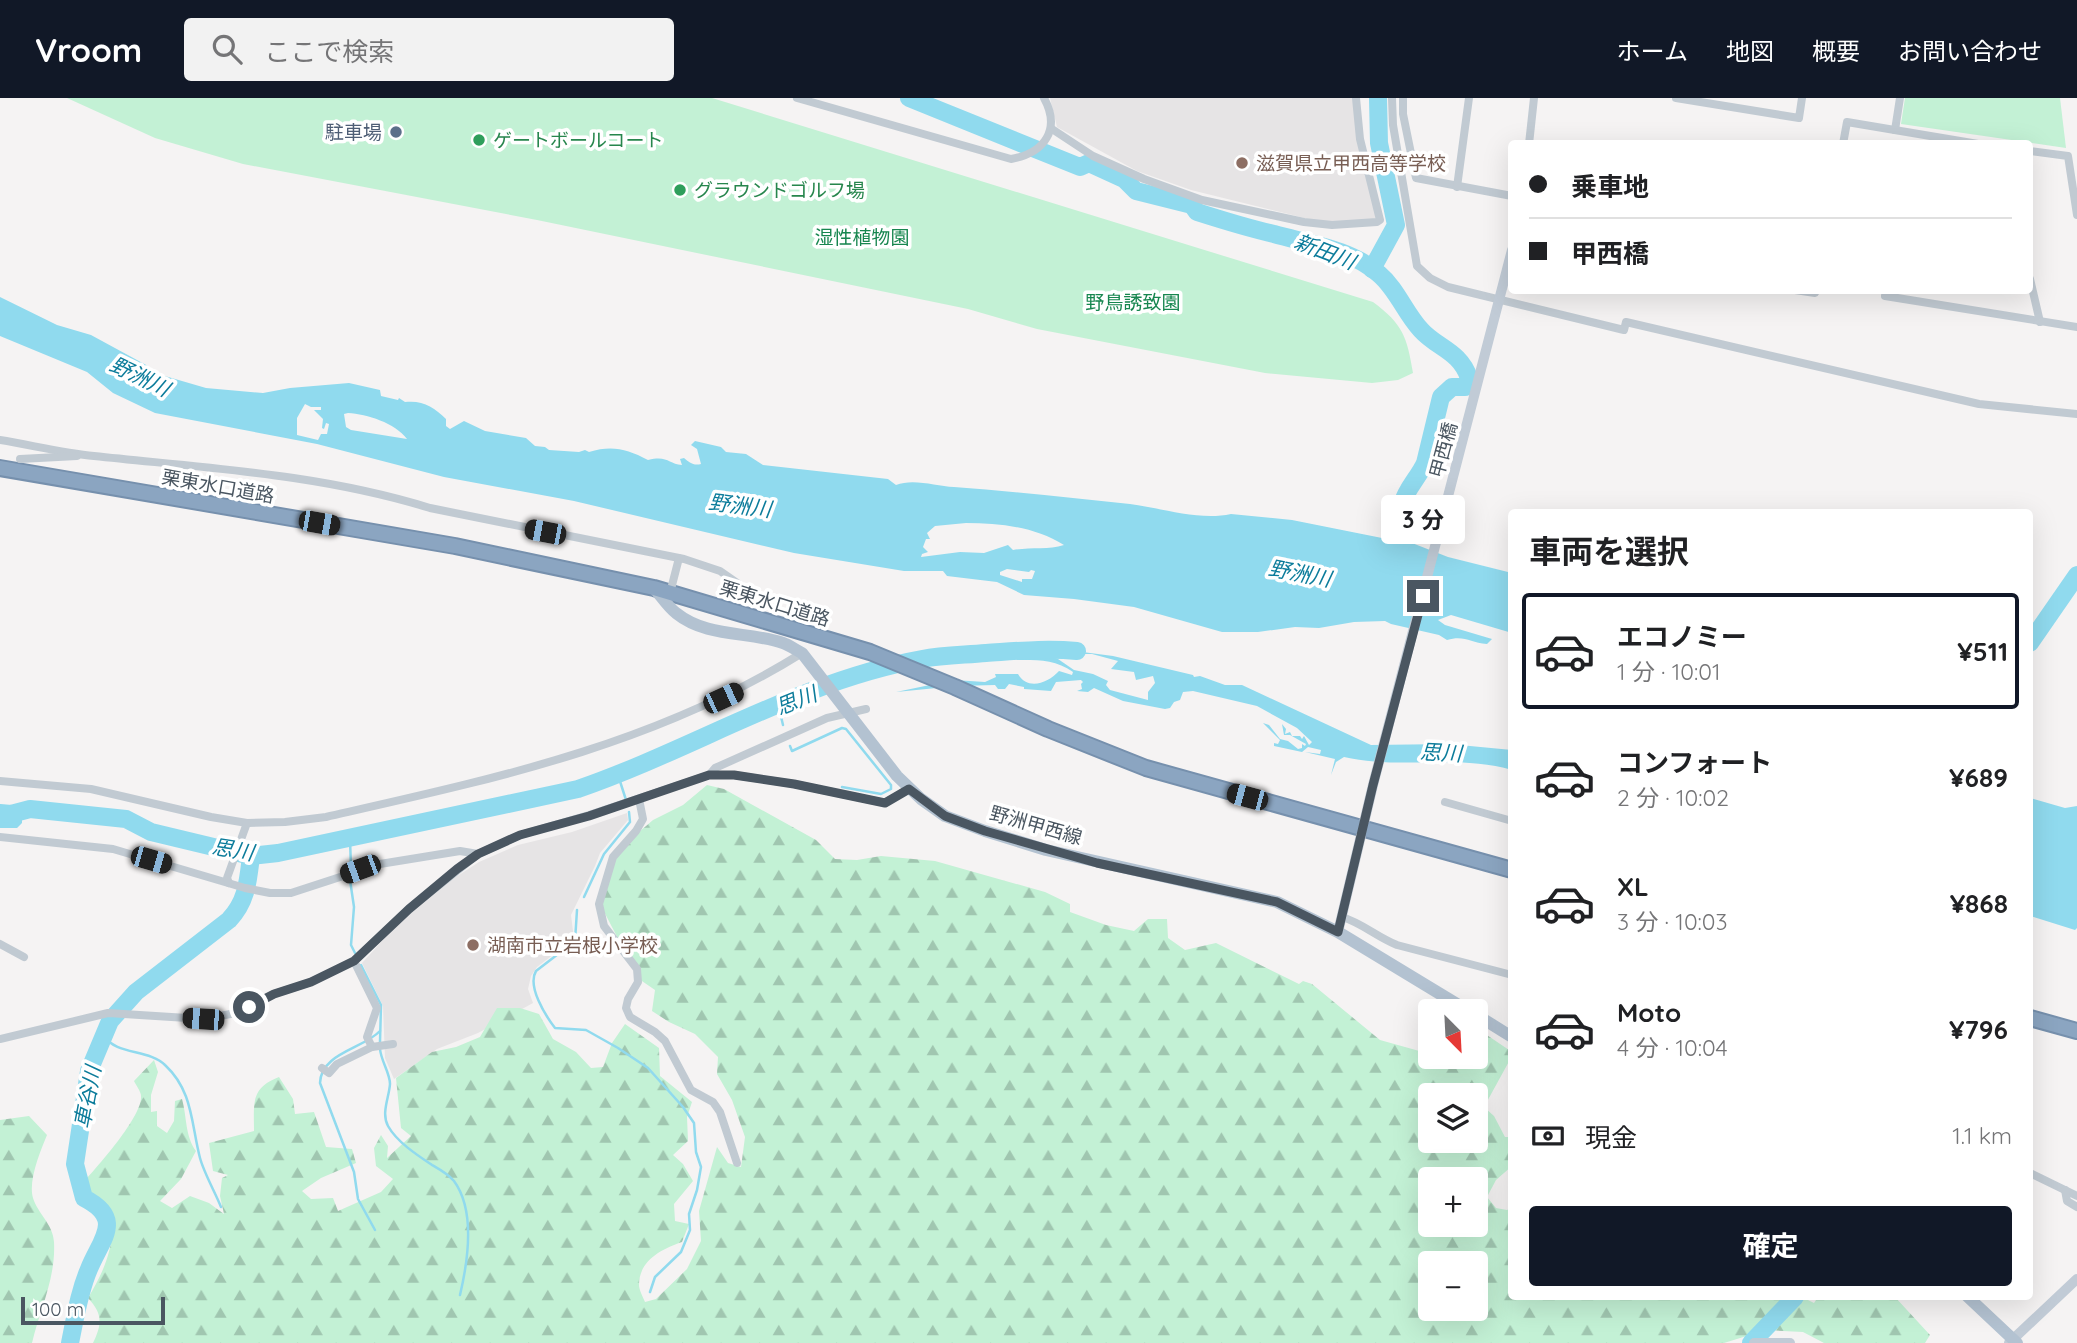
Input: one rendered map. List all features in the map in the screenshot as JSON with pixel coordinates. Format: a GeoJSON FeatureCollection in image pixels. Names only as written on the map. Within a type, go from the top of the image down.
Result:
{"type":"FeatureCollection","features":[{"type":"Feature","properties":{"kind":"highway","name":"栗東水口道路"},"geometry":{"type":"LineString","coordinates":[[0,468],[455,545],[654,588],[870,652],[974,695],[1048,730],[1146,768],[1508,869]]}},
{"type":"Feature","properties":{"kind":"highway"},"geometry":{"type":"LineString","coordinates":[[2033,1019],[2077,1031]]}},
{"type":"Feature","properties":{"kind":"main road"},"geometry":{"type":"LineString","coordinates":[[654,588],[675,613],[690,622],[722,632],[785,643],[804,655]]}},
{"type":"Feature","properties":{"kind":"main road","name":"野洲甲西線"},"geometry":{"type":"LineString","coordinates":[[804,655],[909,789],[945,816],[985,831],[1097,863],[1277,902],[1338,932],[1448,999]]}},
{"type":"Feature","properties":{"kind":"main road"},"geometry":{"type":"LineString","coordinates":[[1488,1022],[1508,1035]]}},
{"type":"Feature","properties":{"kind":"main road"},"geometry":{"type":"LineString","coordinates":[[1971,1300],[2013,1342]]}},
{"type":"Feature","properties":{"kind":"street"},"geometry":{"type":"LineString","coordinates":[[797,98],[1011,159],[1024,157],[1041,146],[1052,129],[1051,110],[1044,98]]}},
{"type":"Feature","properties":{"kind":"street"},"geometry":{"type":"LineString","coordinates":[[1052,129],[1106,162],[1202,200],[1304,222],[1332,225],[1377,222],[1380,220],[1360,139],[1356,98]]}},
{"type":"Feature","properties":{"kind":"street"},"geometry":{"type":"LineString","coordinates":[[1392,98],[1393,125],[1418,265],[1430,278],[1448,287],[1624,330],[1626,322],[1979,404],[2077,414]]}},
{"type":"Feature","properties":{"kind":"street"},"geometry":{"type":"LineString","coordinates":[[1403,98],[1403,114],[1416,178],[1508,195]]}},
{"type":"Feature","properties":{"kind":"street"},"geometry":{"type":"LineString","coordinates":[[1457,187],[1469,98]]}},
{"type":"Feature","properties":{"kind":"street"},"geometry":{"type":"LineString","coordinates":[[1529,140],[1534,98]]}},
{"type":"Feature","properties":{"kind":"street"},"geometry":{"type":"LineString","coordinates":[[1676,98],[1799,118],[1802,98]]}},
{"type":"Feature","properties":{"kind":"street"},"geometry":{"type":"LineString","coordinates":[[1895,130],[1900,98]]}},
{"type":"Feature","properties":{"kind":"street"},"geometry":{"type":"LineString","coordinates":[[1844,140],[1847,122],[1955,140]]}},
{"type":"Feature","properties":{"kind":"street"},"geometry":{"type":"LineString","coordinates":[[2033,151],[2068,156],[2077,215]]}},
{"type":"Feature","properties":{"kind":"street","name":"甲西橋"},"geometry":{"type":"LineString","coordinates":[[1338,932],[1373,785],[1508,267]]}},
{"type":"Feature","properties":{"kind":"street"},"geometry":{"type":"LineString","coordinates":[[2033,292],[2040,322]]}},
{"type":"Feature","properties":{"kind":"street"},"geometry":{"type":"LineString","coordinates":[[1885,294],[2077,327]]}},
{"type":"Feature","properties":{"kind":"street"},"geometry":{"type":"LineString","coordinates":[[0,440],[90,456],[198,465],[271,475],[399,498],[430,508],[679,558],[720,572],[752,594]]}},
{"type":"Feature","properties":{"kind":"street"},"geometry":{"type":"LineString","coordinates":[[20,459],[90,456]]}},
{"type":"Feature","properties":{"kind":"street"},"geometry":{"type":"LineString","coordinates":[[670,593],[679,558]]}},
{"type":"Feature","properties":{"kind":"street"},"geometry":{"type":"LineString","coordinates":[[0,781],[91,789],[246,824],[326,817],[580,755],[635,736],[706,706],[804,655]]}},
{"type":"Feature","properties":{"kind":"street"},"geometry":{"type":"LineString","coordinates":[[709,775],[715,768],[827,718],[866,709]]}},
{"type":"Feature","properties":{"kind":"street"},"geometry":{"type":"LineString","coordinates":[[0,1039],[108,1013],[203,1019],[236,1013],[354,961],[409,909],[478,854],[520,835],[709,775],[734,775],[794,784],[885,803],[909,789]]}},
{"type":"Feature","properties":{"kind":"street"},"geometry":{"type":"LineString","coordinates":[[639,799],[643,819],[613,857],[599,904],[604,926],[637,969],[638,982],[628,999],[626,1009],[630,1017],[665,1041],[691,1090],[713,1102],[720,1112],[737,1163]]}},
{"type":"Feature","properties":{"kind":"street"},"geometry":{"type":"LineString","coordinates":[[1445,802],[1508,820]]}},
{"type":"Feature","properties":{"kind":"street"},"geometry":{"type":"LineString","coordinates":[[228,881],[246,824]]}},
{"type":"Feature","properties":{"kind":"street"},"geometry":{"type":"LineString","coordinates":[[0,837],[113,849],[249,889],[290,892],[380,864],[460,851],[478,854]]}},
{"type":"Feature","properties":{"kind":"street"},"geometry":{"type":"LineString","coordinates":[[1342,917],[1354,921],[1384,940],[1508,974]]}},
{"type":"Feature","properties":{"kind":"street"},"geometry":{"type":"LineString","coordinates":[[1372,954],[1384,940]]}},
{"type":"Feature","properties":{"kind":"street"},"geometry":{"type":"LineString","coordinates":[[0,944],[24,957]]}},
{"type":"Feature","properties":{"kind":"street"},"geometry":{"type":"LineString","coordinates":[[354,961],[377,1008],[374,1043]]}},
{"type":"Feature","properties":{"kind":"street"},"geometry":{"type":"LineString","coordinates":[[325,1070],[329,1073],[337,1064],[374,1043],[393,1044]]}},
{"type":"Feature","properties":{"kind":"street"},"geometry":{"type":"LineString","coordinates":[[2033,1174],[2077,1196]]}},
{"type":"Feature","properties":{"kind":"street"},"geometry":{"type":"LineString","coordinates":[[2065,1190],[2067,1200],[2077,1207]]}},
{"type":"Feature","properties":{"kind":"street"},"geometry":{"type":"LineString","coordinates":[[2013,1342],[2077,1279]]}},
{"type":"Feature","properties":{"kind":"street"},"geometry":{"type":"LineString","coordinates":[[1754,1343],[1790,1343]]}},
{"type":"Feature","properties":{"kind":"shaded area","name":"滋賀県立甲西高等学校"},"geometry":{"type":"Polygon","coordinates":[[[1050,98],[1355,98],[1379,220],[1329,224],[1191,190],[1137,171],[1057,127],[1050,98]]]}},
{"type":"Feature","properties":{"kind":"shaded area","name":"湖南市立岩根小学校"},"geometry":{"type":"Polygon","coordinates":[[[627,813],[628,820],[600,853],[571,915],[574,939],[537,967],[531,976],[528,989],[533,1003],[478,1033],[437,1049],[394,1079],[385,1058],[383,1006],[362,963],[395,927],[439,888],[479,862],[518,845],[572,832],[627,813]]]}},
{"type":"Feature","properties":{"kind":"green space"},"geometry":{"type":"Polygon","coordinates":[[[67,98],[712,98],[1373,302],[1391,317],[1402,332],[1413,373],[1398,380],[1372,383],[1265,373],[1037,329],[968,309],[537,220],[243,164],[155,138],[67,98]]]}},
{"type":"Feature","properties":{"kind":"green space"},"geometry":{"type":"Polygon","coordinates":[[[1905,98],[2060,98],[2066,148],[2033,143],[2033,140],[2011,140],[1901,124],[1905,98]]]}},
{"type":"Feature","properties":{"kind":"green space"},"geometry":{"type":"Polygon","coordinates":[[[707,785],[724,789],[816,840],[835,859],[857,860],[881,856],[935,861],[1045,892],[1070,904],[1070,912],[1106,925],[1134,931],[1148,919],[1167,919],[1168,938],[1185,950],[1216,943],[1299,984],[1303,981],[1312,984],[1380,1040],[1418,1051],[1418,1069],[1488,1069],[1488,1036],[1508,1049],[1508,1063],[1488,1100],[1488,1083],[1418,1083],[1418,1153],[1488,1153],[1488,1111],[1494,1116],[1505,1137],[1508,1137],[1508,1170],[1496,1180],[1488,1195],[1488,1167],[1418,1167],[1418,1237],[1488,1237],[1488,1198],[1496,1208],[1508,1209],[1508,1300],[1808,1300],[1814,1303],[1816,1300],[1898,1300],[1930,1335],[1925,1343],[1824,1343],[1803,1332],[1766,1330],[1724,1343],[93,1343],[100,1319],[88,1298],[106,1260],[111,1241],[112,1220],[78,1188],[116,1144],[134,1117],[141,1096],[134,1081],[154,1060],[158,1072],[151,1095],[151,1112],[157,1111],[157,1126],[167,1133],[174,1121],[175,1101],[182,1099],[188,1133],[196,1151],[181,1179],[160,1201],[172,1208],[190,1196],[209,1203],[224,1214],[220,1196],[222,1178],[228,1175],[213,1171],[209,1143],[254,1131],[254,1105],[258,1092],[279,1077],[293,1099],[295,1114],[314,1112],[326,1147],[352,1149],[356,1163],[321,1178],[302,1191],[311,1199],[333,1198],[338,1211],[381,1192],[393,1179],[376,1166],[374,1148],[381,1135],[388,1146],[387,1158],[411,1136],[401,1128],[396,1078],[432,1052],[456,1047],[480,1037],[497,1008],[520,1008],[539,1014],[553,1039],[576,1052],[591,1068],[603,1067],[612,1043],[625,1024],[659,1048],[660,1076],[692,1102],[687,1117],[688,1141],[673,1155],[683,1164],[693,1181],[674,1204],[675,1221],[689,1224],[682,1242],[653,1257],[647,1262],[640,1276],[639,1287],[645,1302],[656,1299],[687,1269],[701,1241],[699,1211],[717,1147],[728,1163],[741,1167],[745,1137],[732,1100],[717,1074],[718,1057],[695,1034],[652,1011],[655,990],[639,979],[599,902],[605,874],[625,844],[653,820],[683,805],[707,785]]]}},
{"type":"Feature","properties":{"kind":"green space"},"geometry":{"type":"Polygon","coordinates":[[[29,1116],[47,1135],[36,1166],[32,1191],[35,1204],[53,1236],[53,1268],[32,1343],[0,1343],[0,1120],[29,1116]]]}},
{"type":"Feature","properties":{"kind":"water","name":"野洲川"},"geometry":{"type":"Polygon","coordinates":[[[0,297],[57,325],[91,335],[158,374],[206,388],[263,393],[349,383],[380,390],[381,396],[428,405],[446,419],[446,426],[450,429],[464,421],[485,431],[526,438],[535,446],[549,450],[589,452],[612,449],[633,453],[648,460],[664,459],[682,465],[680,459],[684,458],[693,464],[701,464],[697,449],[691,445],[695,441],[721,447],[726,452],[746,454],[763,465],[888,479],[896,485],[917,482],[1130,504],[1193,515],[1231,514],[1292,520],[1387,539],[1398,539],[1405,532],[1395,513],[1397,512],[1408,529],[1394,547],[1396,551],[1412,543],[1448,557],[1508,572],[1508,632],[1451,615],[1438,620],[1445,625],[1492,639],[1487,644],[1463,639],[1447,640],[1439,635],[1385,621],[1354,622],[1319,628],[1222,632],[1134,607],[1024,595],[997,582],[947,576],[943,571],[904,571],[794,553],[574,501],[444,477],[317,444],[155,413],[113,393],[87,372],[0,336],[0,297]],[[305,404],[297,418],[297,435],[318,440],[321,434],[327,434],[329,424],[326,423],[324,429],[322,428],[323,419],[314,410],[321,410],[321,407],[305,404]],[[344,414],[346,427],[351,430],[407,439],[380,420],[344,414]],[[966,523],[935,526],[927,533],[930,539],[926,539],[923,547],[928,552],[921,557],[960,552],[984,553],[1008,545],[1013,550],[1064,545],[1029,530],[1004,525],[966,523]],[[1007,569],[1000,572],[1000,575],[1022,582],[1022,579],[1032,579],[1035,571],[1029,572],[1007,569]]]}},
{"type":"Feature","properties":{"kind":"water"},"geometry":{"type":"Polygon","coordinates":[[[1052,648],[1113,656],[1194,677],[1200,676],[1225,685],[1242,685],[1371,745],[1449,744],[1508,750],[1508,769],[1471,763],[1386,762],[1344,757],[1336,762],[1331,775],[1335,759],[1305,752],[1320,754],[1321,750],[1308,747],[1302,752],[1274,746],[1274,743],[1278,744],[1280,740],[1263,723],[1269,725],[1280,739],[1288,741],[1298,749],[1302,748],[1302,744],[1306,744],[1290,735],[1284,735],[1282,724],[1286,729],[1285,734],[1290,732],[1292,736],[1300,736],[1302,739],[1304,736],[1309,745],[1312,742],[1297,728],[1257,706],[1193,691],[1183,692],[1180,700],[1165,709],[1123,701],[1094,688],[1088,692],[1077,691],[1082,689],[1081,680],[1056,682],[1051,691],[1024,689],[1009,684],[1005,689],[998,689],[995,685],[957,686],[896,692],[954,680],[985,682],[996,677],[995,674],[1018,674],[1032,684],[1044,682],[1059,671],[1072,675],[1073,672],[1053,662],[1015,660],[1023,658],[1018,653],[1029,656],[1037,651],[1058,659],[1074,670],[1108,681],[1106,685],[1110,690],[1148,700],[1148,692],[1155,683],[1153,676],[1136,680],[1134,672],[1111,669],[1118,661],[1092,654],[1055,651],[1052,648]]]}},
{"type":"Feature","properties":{"kind":"water"},"geometry":{"type":"Polygon","coordinates":[[[2033,799],[2065,808],[2077,806],[2075,930],[2033,917],[2033,799]]]}},
{"type":"Feature","properties":{"kind":"water"},"geometry":{"type":"Polygon","coordinates":[[[30,807],[40,810],[22,816],[22,823],[17,828],[0,828],[0,810],[30,807]]]}},
{"type":"Feature","properties":{"kind":"waterway","name":"新田川"},"geometry":{"type":"LineString","coordinates":[[909,98],[1080,167],[1089,163],[1124,179],[1136,191],[1192,205],[1197,212],[1225,221],[1343,253],[1379,274],[1421,330],[1454,356],[1469,378],[1465,387],[1452,387],[1441,397],[1425,463],[1403,503],[1402,511],[1412,527],[1387,561],[1389,569]]}},
{"type":"Feature","properties":{"kind":"waterway"},"geometry":{"type":"LineString","coordinates":[[1372,269],[1396,225],[1379,143],[1378,98]]}},
{"type":"Feature","properties":{"kind":"waterway"},"geometry":{"type":"LineString","coordinates":[[2033,639],[2077,575]]}},
{"type":"Feature","properties":{"kind":"waterway","name":"思川"},"geometry":{"type":"LineString","coordinates":[[0,813],[11,814],[30,809],[126,819],[151,832],[251,856],[278,853],[578,789],[664,755],[790,699],[877,669],[946,656],[1032,650],[1077,651]]}},
{"type":"Feature","properties":{"kind":"waterway"},"geometry":{"type":"LineString","coordinates":[[778,704],[783,725]]}},
{"type":"Feature","properties":{"kind":"waterway"},"geometry":{"type":"LineString","coordinates":[[790,746],[792,751],[842,728],[846,729],[891,785],[891,789],[881,794],[842,787]]}},
{"type":"Feature","properties":{"kind":"waterway"},"geometry":{"type":"LineString","coordinates":[[618,775],[626,800]]}},
{"type":"Feature","properties":{"kind":"waterway"},"geometry":{"type":"LineString","coordinates":[[584,897],[604,854],[630,822],[629,812]]}},
{"type":"Feature","properties":{"kind":"waterway"},"geometry":{"type":"LineString","coordinates":[[350,839],[351,868]]}},
{"type":"Feature","properties":{"kind":"waterway","name":"車谷川"},"geometry":{"type":"LineString","coordinates":[[70,1343],[83,1287],[104,1239],[107,1222],[104,1214],[84,1198],[75,1164],[89,1071],[110,1021],[136,992],[235,913],[246,890],[251,856]]}},
{"type":"Feature","properties":{"kind":"waterway"},"geometry":{"type":"LineString","coordinates":[[350,880],[354,907],[351,945],[355,953]]}},
{"type":"Feature","properties":{"kind":"waterway"},"geometry":{"type":"LineString","coordinates":[[577,910],[575,941],[536,971],[535,992],[542,1008],[555,1028],[586,1030],[648,1068],[694,1123],[696,1152],[701,1167],[689,1214],[690,1230],[681,1252],[655,1277],[650,1292]]}},
{"type":"Feature","properties":{"kind":"waterway"},"geometry":{"type":"LineString","coordinates":[[361,965],[381,1005],[380,1042]]}},
{"type":"Feature","properties":{"kind":"waterway"},"geometry":{"type":"LineString","coordinates":[[375,1230],[358,1199],[354,1172],[320,1083],[322,1073],[335,1058],[380,1031]]}},
{"type":"Feature","properties":{"kind":"waterway"},"geometry":{"type":"LineString","coordinates":[[104,1036],[116,1046],[158,1060],[174,1075],[190,1108],[202,1164],[221,1207]]}},
{"type":"Feature","properties":{"kind":"waterway"},"geometry":{"type":"LineString","coordinates":[[380,1049],[390,1080],[385,1111],[388,1126],[408,1148],[452,1178],[461,1193],[468,1221],[468,1237],[466,1267],[460,1295]]}},
{"type":"Feature","properties":{"kind":"waterway"},"geometry":{"type":"LineString","coordinates":[[1751,1343],[1792,1300]]}},
{"type":"Feature","properties":{"kind":"place","name":"駐車場"},"geometry":{"type":"Point","coordinates":[396,132]}},
{"type":"Feature","properties":{"kind":"place","name":"ゲートボールコート"},"geometry":{"type":"Point","coordinates":[479,140]}},
{"type":"Feature","properties":{"kind":"place","name":"滋賀県立甲西高等学校"},"geometry":{"type":"Point","coordinates":[1242,163]}},
{"type":"Feature","properties":{"kind":"place","name":"グラウンドゴルフ場"},"geometry":{"type":"Point","coordinates":[680,190]}},
{"type":"Feature","properties":{"kind":"place","name":"湖南市立岩根小学校"},"geometry":{"type":"Point","coordinates":[473,945]}},
{"type":"Feature","properties":{"kind":"route"},"geometry":{"type":"LineString","coordinates":[[249,1007],[354,961],[409,909],[478,854],[520,835],[589,816],[709,775],[734,775],[794,784],[885,803],[909,789],[945,816],[985,831],[1097,863],[1277,902],[1338,932],[1373,785],[1423,596]]}},
{"type":"Feature","properties":{"kind":"park label","name":"湿性植物園"},"geometry":{"type":"Point","coordinates":[862,237]}},
{"type":"Feature","properties":{"kind":"park label","name":"野鳥誘致園"},"geometry":{"type":"Point","coordinates":[1133,302]}}]}
